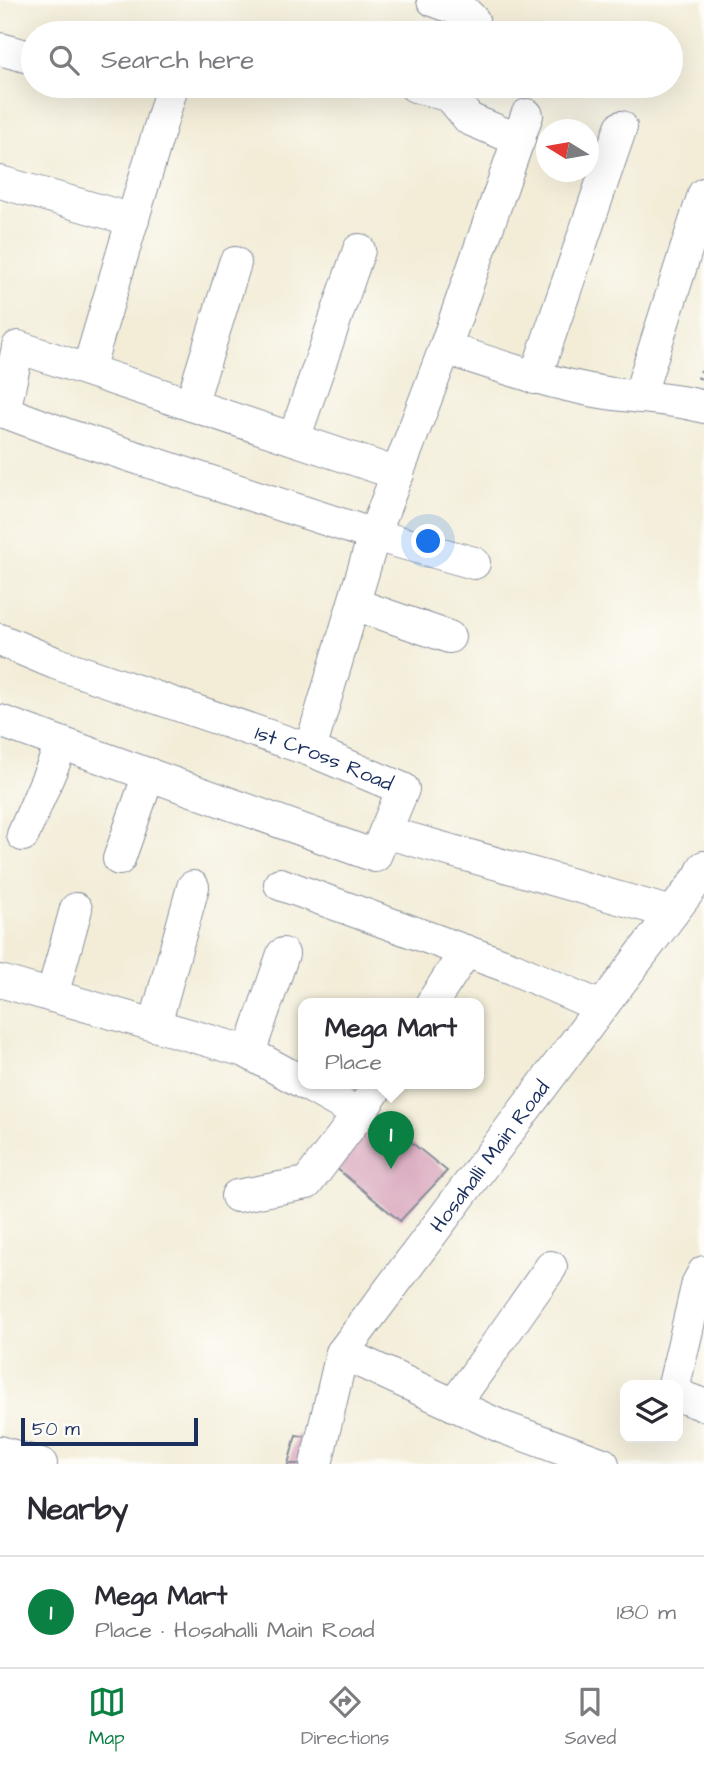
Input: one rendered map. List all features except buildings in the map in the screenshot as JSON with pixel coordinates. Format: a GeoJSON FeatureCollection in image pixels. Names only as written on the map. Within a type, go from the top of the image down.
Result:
{"type":"FeatureCollection","features":[{"type":"Feature","properties":{"kind":"street"},"geometry":{"type":"LineString","coordinates":[[433,0],[465,12],[473,21]]}},
{"type":"Feature","properties":{"kind":"street"},"geometry":{"type":"LineString","coordinates":[[0,49],[21,55]]}},
{"type":"Feature","properties":{"kind":"street"},"geometry":{"type":"LineString","coordinates":[[88,370],[169,98]]}},
{"type":"Feature","properties":{"kind":"street"},"geometry":{"type":"LineString","coordinates":[[310,750],[374,535],[445,348],[523,127],[469,119],[456,98]]}},
{"type":"Feature","properties":{"kind":"street"},"geometry":{"type":"LineString","coordinates":[[535,378],[621,127]]}},
{"type":"Feature","properties":{"kind":"street"},"geometry":{"type":"LineString","coordinates":[[0,182],[133,220]]}},
{"type":"Feature","properties":{"kind":"street"},"geometry":{"type":"LineString","coordinates":[[639,397],[704,194]]}},
{"type":"Feature","properties":{"kind":"street"},"geometry":{"type":"LineString","coordinates":[[294,439],[359,250]]}},
{"type":"Feature","properties":{"kind":"street"},"geometry":{"type":"LineString","coordinates":[[191,405],[235,263]]}},
{"type":"Feature","properties":{"kind":"street"},"geometry":{"type":"LineString","coordinates":[[398,474],[18,347],[2,411],[67,435],[374,535],[474,563]]}},
{"type":"Feature","properties":{"kind":"street"},"geometry":{"type":"LineString","coordinates":[[445,348],[535,378],[608,393],[704,407]]}},
{"type":"Feature","properties":{"kind":"street"},"geometry":{"type":"LineString","coordinates":[[354,604],[449,637]]}},
{"type":"Feature","properties":{"kind":"street","name":"1st Cross Road"},"geometry":{"type":"LineString","coordinates":[[0,640],[55,663],[310,750],[403,789],[385,832]]}},
{"type":"Feature","properties":{"kind":"street"},"geometry":{"type":"LineString","coordinates":[[0,721],[375,856],[385,832],[672,913]]}},
{"type":"Feature","properties":{"kind":"street"},"geometry":{"type":"LineString","coordinates":[[23,835],[62,744]]}},
{"type":"Feature","properties":{"kind":"street"},"geometry":{"type":"LineString","coordinates":[[119,859],[149,775]]}},
{"type":"Feature","properties":{"kind":"street","name":"Hosahalli Main Road"},"geometry":{"type":"LineString","coordinates":[[316,1464],[342,1353],[703,874]]}},
{"type":"Feature","properties":{"kind":"street"},"geometry":{"type":"LineString","coordinates":[[280,884],[512,968],[601,1007]]}},
{"type":"Feature","properties":{"kind":"street"},"geometry":{"type":"LineString","coordinates":[[155,1025],[193,887]]}},
{"type":"Feature","properties":{"kind":"street"},"geometry":{"type":"LineString","coordinates":[[52,996],[76,909]]}},
{"type":"Feature","properties":{"kind":"street"},"geometry":{"type":"LineString","coordinates":[[435,998],[466,951]]}},
{"type":"Feature","properties":{"kind":"street"},"geometry":{"type":"LineString","coordinates":[[249,1053],[283,954]]}},
{"type":"Feature","properties":{"kind":"street"},"geometry":{"type":"LineString","coordinates":[[0,981],[249,1053],[298,1080]]}},
{"type":"Feature","properties":{"kind":"street"},"geometry":{"type":"LineString","coordinates":[[315,1089],[359,1114]]}},
{"type":"Feature","properties":{"kind":"street"},"geometry":{"type":"LineString","coordinates":[[237,1196],[307,1183],[376,1089]]}},
{"type":"Feature","properties":{"kind":"street"},"geometry":{"type":"LineString","coordinates":[[454,1405],[551,1267]]}},
{"type":"Feature","properties":{"kind":"street"},"geometry":{"type":"LineString","coordinates":[[675,1380],[698,1283],[704,1272]]}},
{"type":"Feature","properties":{"kind":"street"},"geometry":{"type":"LineString","coordinates":[[342,1353],[502,1427],[603,1464]]}},
{"type":"Feature","properties":{"kind":"street"},"geometry":{"type":"LineString","coordinates":[[683,1397],[704,1405]]}},
{"type":"Feature","properties":{"kind":"street"},"geometry":{"type":"LineString","coordinates":[[0,1452],[41,1464]]}},
{"type":"Feature","properties":{"kind":"place","name":"Mega Mart"},"geometry":{"type":"Point","coordinates":[391,1169]}}]}
